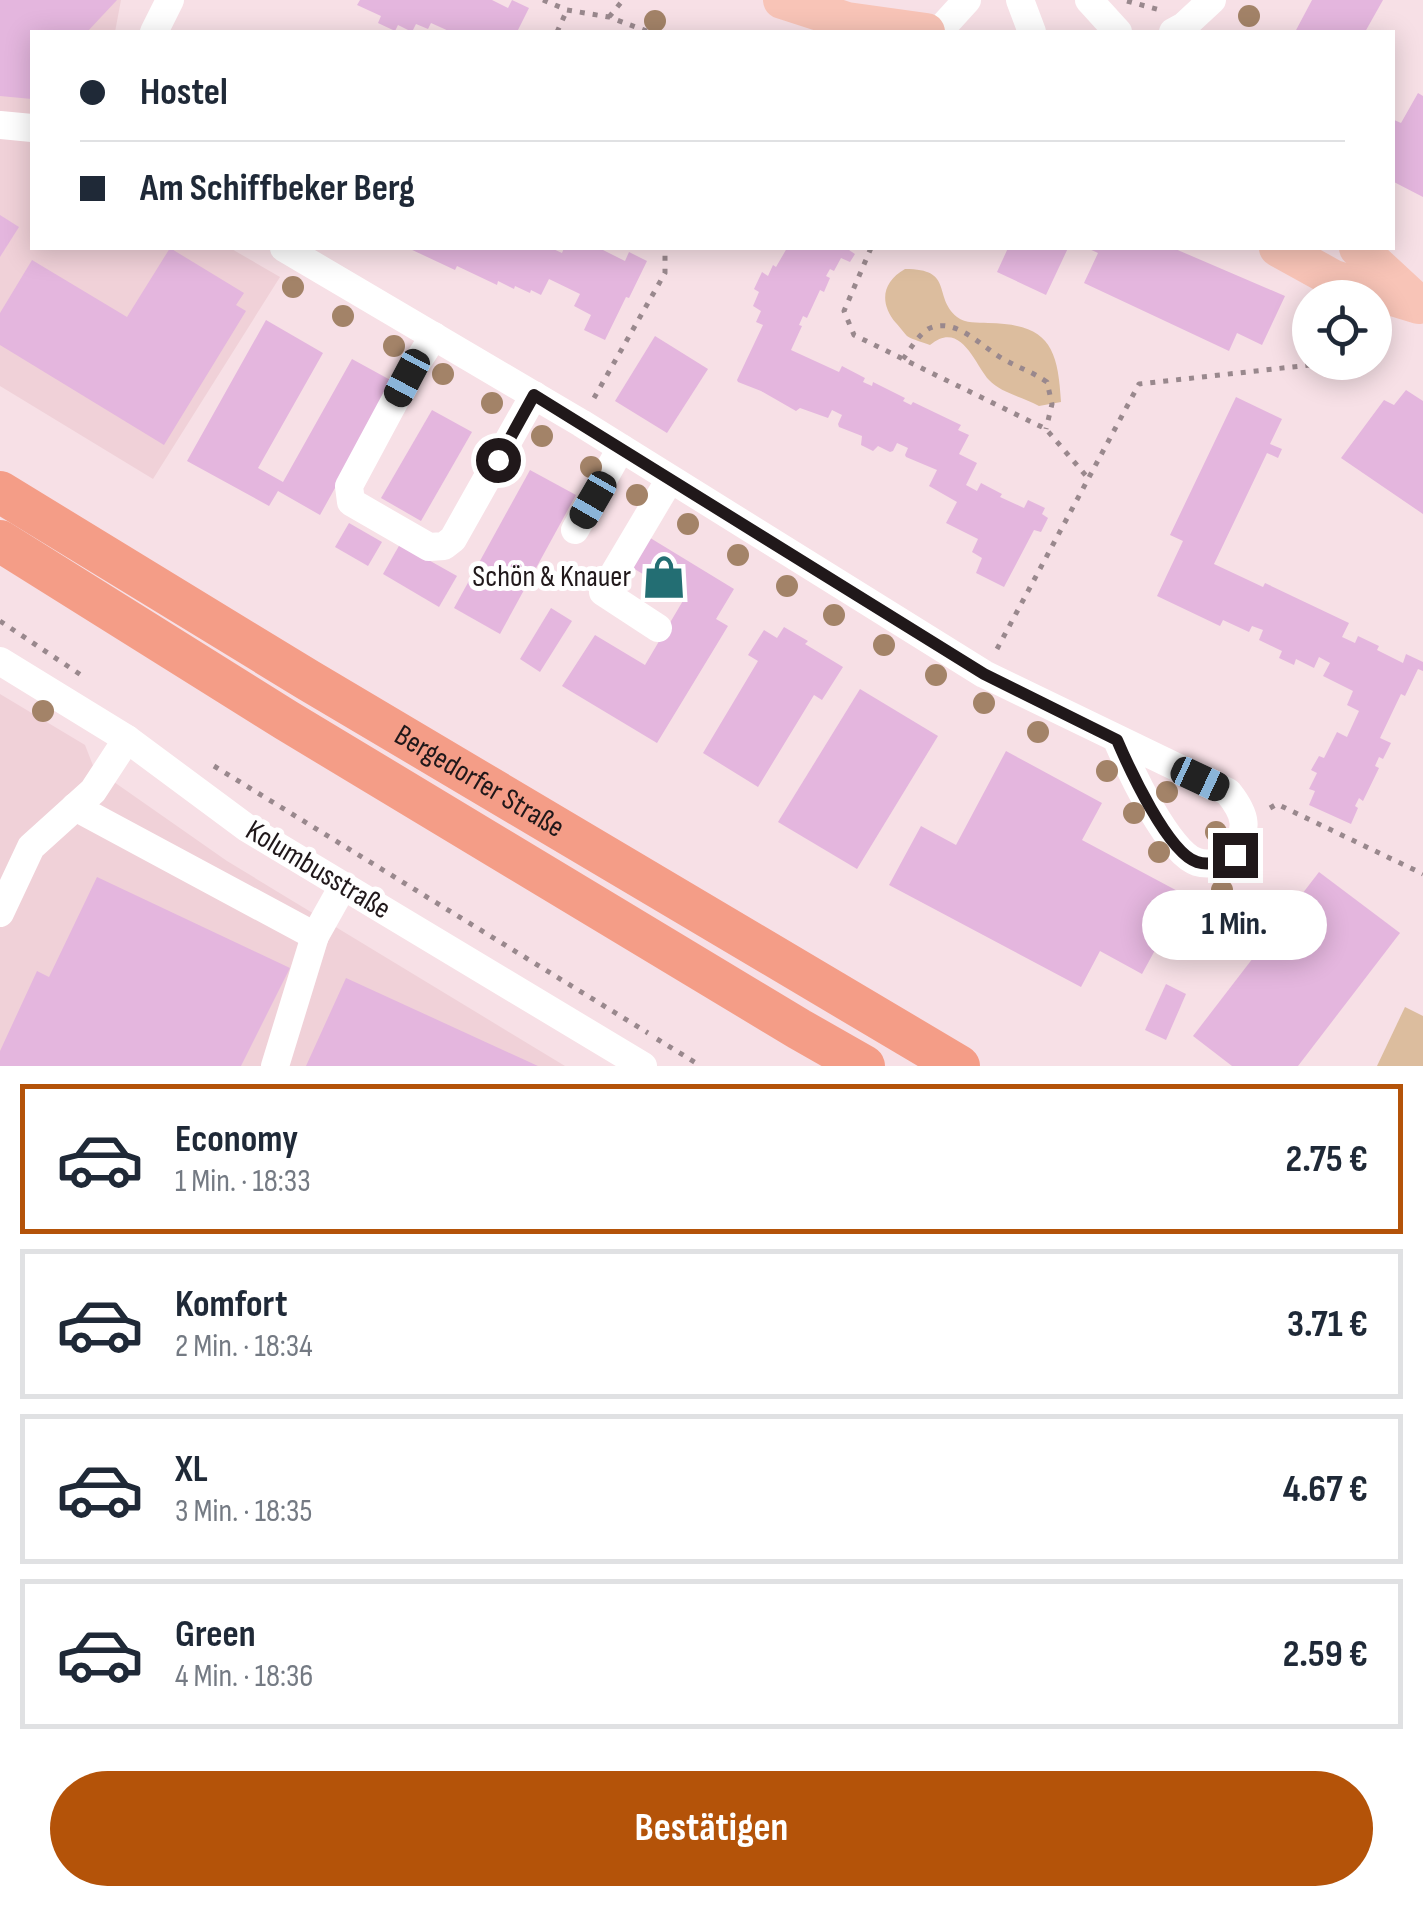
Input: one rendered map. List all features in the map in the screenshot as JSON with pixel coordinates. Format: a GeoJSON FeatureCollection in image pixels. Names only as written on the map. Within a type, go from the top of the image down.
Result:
{"type":"FeatureCollection","features":[{"type":"Feature","properties":{"kind":"highway","name":"Bergedorfer Straße"},"geometry":{"type":"LineString","coordinates":[[0,492],[308,680],[959,1066]]}},
{"type":"Feature","properties":{"kind":"highway","name":"Bergedorfer Straße"},"geometry":{"type":"LineString","coordinates":[[0,541],[286,720],[864,1066]]}},
{"type":"Feature","properties":{"kind":"highway"},"geometry":{"type":"LineString","coordinates":[[799,1029],[847,1066]]}},
{"type":"Feature","properties":{"kind":"main road"},"geometry":{"type":"LineString","coordinates":[[782,0],[857,27],[898,30]]}},
{"type":"Feature","properties":{"kind":"main road"},"geometry":{"type":"LineString","coordinates":[[1282,250],[1334,279],[1421,306]]}},
{"type":"Feature","properties":{"kind":"main road"},"geometry":{"type":"LineString","coordinates":[[1360,250],[1421,306]]}},
{"type":"Feature","properties":{"kind":"street"},"geometry":{"type":"LineString","coordinates":[[155,30],[170,0]]}},
{"type":"Feature","properties":{"kind":"street"},"geometry":{"type":"LineString","coordinates":[[940,30],[967,0]]}},
{"type":"Feature","properties":{"kind":"street"},"geometry":{"type":"LineString","coordinates":[[1020,0],[1031,30]]}},
{"type":"Feature","properties":{"kind":"street"},"geometry":{"type":"LineString","coordinates":[[1088,0],[1116,30]]}},
{"type":"Feature","properties":{"kind":"street"},"geometry":{"type":"LineString","coordinates":[[1177,30],[1212,0],[1199,30]]}},
{"type":"Feature","properties":{"kind":"street"},"geometry":{"type":"LineString","coordinates":[[0,125],[30,128]]}},
{"type":"Feature","properties":{"kind":"street"},"geometry":{"type":"LineString","coordinates":[[287,250],[581,423],[984,674],[1228,792],[1245,821],[1235,855],[1221,862],[1197,862],[1180,850],[1138,789],[1117,740]]}},
{"type":"Feature","properties":{"kind":"street"},"geometry":{"type":"LineString","coordinates":[[434,336],[349,486],[351,502],[429,547],[444,546],[454,539],[534,395]]}},
{"type":"Feature","properties":{"kind":"street"},"geometry":{"type":"LineString","coordinates":[[575,530],[621,448]]}},
{"type":"Feature","properties":{"kind":"street"},"geometry":{"type":"LineString","coordinates":[[658,628],[603,592],[670,479]]}},
{"type":"Feature","properties":{"kind":"street","name":"Kolumbusstraße"},"geometry":{"type":"LineString","coordinates":[[0,661],[127,739],[247,828],[609,1057],[643,1066]]}},
{"type":"Feature","properties":{"kind":"street"},"geometry":{"type":"LineString","coordinates":[[0,913],[31,847],[94,791],[127,739]]}},
{"type":"Feature","properties":{"kind":"street"},"geometry":{"type":"LineString","coordinates":[[75,808],[315,936]]}},
{"type":"Feature","properties":{"kind":"street"},"geometry":{"type":"LineString","coordinates":[[275,1066],[315,936],[342,886]]}},
{"type":"Feature","properties":{"kind":"path"},"geometry":{"type":"LineString","coordinates":[[543,0],[644,30]]}},
{"type":"Feature","properties":{"kind":"path"},"geometry":{"type":"LineString","coordinates":[[609,17],[623,0]]}},
{"type":"Feature","properties":{"kind":"path"},"geometry":{"type":"LineString","coordinates":[[558,30],[568,10]]}},
{"type":"Feature","properties":{"kind":"path"},"geometry":{"type":"LineString","coordinates":[[581,423],[665,273],[665,250]]}},
{"type":"Feature","properties":{"kind":"path"},"geometry":{"type":"LineString","coordinates":[[871,250],[844,311],[854,336],[1046,430],[1088,478]]}},
{"type":"Feature","properties":{"kind":"path"},"geometry":{"type":"LineString","coordinates":[[903,359],[929,328],[947,326],[966,334],[1047,382],[1052,404],[1046,430]]}},
{"type":"Feature","properties":{"kind":"path"},"geometry":{"type":"LineString","coordinates":[[984,674],[1139,384],[1292,367]]}},
{"type":"Feature","properties":{"kind":"path"},"geometry":{"type":"LineString","coordinates":[[0,621],[93,683]]}},
{"type":"Feature","properties":{"kind":"path"},"geometry":{"type":"LineString","coordinates":[[205,760],[701,1066]]}},
{"type":"Feature","properties":{"kind":"path"},"geometry":{"type":"LineString","coordinates":[[1245,821],[1277,804],[1423,874]]}},
{"type":"Feature","properties":{"kind":"shaded area"},"geometry":{"type":"Polygon","coordinates":[[[0,0],[121,0],[115,30],[30,30],[30,250],[233,250],[280,277],[153,479],[0,386],[0,0]]]}},
{"type":"Feature","properties":{"kind":"shaded area"},"geometry":{"type":"Polygon","coordinates":[[[905,269],[921,270],[937,279],[950,309],[960,319],[1008,324],[1037,334],[1046,342],[1057,366],[1061,402],[1039,406],[1000,388],[989,380],[966,347],[950,337],[930,345],[907,336],[885,301],[892,280],[905,269]]]}},
{"type":"Feature","properties":{"kind":"shaded area"},"geometry":{"type":"Polygon","coordinates":[[[0,694],[85,745],[94,768],[227,861],[565,1066],[0,1066],[0,694]]]}},
{"type":"Feature","properties":{"kind":"shaded area"},"geometry":{"type":"Polygon","coordinates":[[[1405,1007],[1423,1016],[1423,1066],[1377,1066],[1405,1007]]]}},
{"type":"Feature","properties":{"kind":"building"},"geometry":{"type":"Polygon","coordinates":[[[0,0],[117,0],[89,30],[30,30],[30,99],[0,96],[0,0]]]}},
{"type":"Feature","properties":{"kind":"building"},"geometry":{"type":"Polygon","coordinates":[[[360,0],[492,0],[508,8],[512,0],[529,8],[518,30],[447,30],[431,23],[428,29],[416,24],[413,30],[398,25],[393,30],[378,23],[381,16],[357,5],[360,0]]]}},
{"type":"Feature","properties":{"kind":"building"},"geometry":{"type":"Polygon","coordinates":[[[1312,0],[1383,0],[1366,30],[1296,30],[1312,0]]]}},
{"type":"Feature","properties":{"kind":"building"},"geometry":{"type":"Polygon","coordinates":[[[1418,93],[1423,96],[1423,197],[1395,183],[1395,120],[1401,123],[1418,93]]]}},
{"type":"Feature","properties":{"kind":"building"},"geometry":{"type":"Polygon","coordinates":[[[0,215],[19,227],[0,257],[0,215]]]}},
{"type":"Feature","properties":{"kind":"building"},"geometry":{"type":"Polygon","coordinates":[[[169,250],[244,293],[236,305],[246,311],[164,445],[0,345],[0,313],[32,260],[127,317],[169,250]]]}},
{"type":"Feature","properties":{"kind":"building"},"geometry":{"type":"Polygon","coordinates":[[[412,250],[562,253],[603,250],[625,261],[629,252],[647,261],[605,340],[584,330],[591,315],[574,306],[580,294],[549,279],[541,295],[498,281],[497,285],[457,266],[455,270],[412,250]]]}},
{"type":"Feature","properties":{"kind":"building"},"geometry":{"type":"Polygon","coordinates":[[[786,250],[849,250],[855,254],[850,262],[841,258],[834,271],[830,269],[824,292],[820,290],[807,318],[803,316],[791,350],[839,372],[842,366],[865,378],[863,382],[872,386],[873,382],[911,405],[913,402],[961,425],[958,430],[969,435],[959,454],[977,463],[966,485],[977,491],[981,483],[1024,508],[1028,500],[1045,508],[1042,514],[1048,518],[1041,532],[1034,530],[1004,587],[976,573],[982,558],[972,552],[978,539],[946,523],[957,502],[929,486],[937,470],[906,457],[908,448],[897,443],[890,452],[878,446],[873,451],[861,445],[862,436],[839,427],[842,415],[832,410],[828,418],[800,408],[796,411],[738,382],[763,325],[756,322],[761,311],[753,306],[759,292],[754,289],[762,272],[768,276],[773,265],[776,267],[786,250]]]}},
{"type":"Feature","properties":{"kind":"building"},"geometry":{"type":"Polygon","coordinates":[[[1007,250],[1067,250],[1046,295],[997,272],[1007,250]]]}},
{"type":"Feature","properties":{"kind":"building"},"geometry":{"type":"Polygon","coordinates":[[[1091,250],[1178,250],[1285,296],[1262,345],[1237,333],[1229,351],[1084,283],[1098,253],[1091,250]]]}},
{"type":"Feature","properties":{"kind":"building"},"geometry":{"type":"Polygon","coordinates":[[[266,320],[323,353],[258,468],[283,482],[352,359],[394,382],[320,515],[278,491],[269,506],[187,461],[266,320]]]}},
{"type":"Feature","properties":{"kind":"building"},"geometry":{"type":"Polygon","coordinates":[[[655,336],[708,369],[667,433],[615,401],[655,336]]]}},
{"type":"Feature","properties":{"kind":"building"},"geometry":{"type":"Polygon","coordinates":[[[1406,390],[1423,401],[1423,514],[1341,458],[1384,400],[1394,405],[1406,390]]]}},
{"type":"Feature","properties":{"kind":"building"},"geometry":{"type":"Polygon","coordinates":[[[1236,397],[1282,419],[1270,444],[1282,449],[1278,458],[1267,453],[1214,564],[1263,587],[1265,583],[1349,623],[1342,637],[1355,643],[1358,636],[1403,663],[1406,654],[1423,662],[1423,671],[1418,669],[1405,696],[1401,694],[1380,738],[1391,743],[1383,759],[1379,757],[1375,766],[1379,768],[1363,801],[1359,798],[1355,806],[1358,808],[1351,824],[1309,805],[1315,791],[1309,789],[1317,773],[1311,770],[1319,756],[1324,758],[1337,732],[1347,737],[1359,711],[1347,705],[1353,691],[1323,676],[1330,663],[1319,657],[1314,668],[1296,659],[1294,665],[1279,658],[1282,651],[1259,640],[1263,630],[1252,626],[1249,632],[1223,620],[1220,626],[1157,596],[1183,541],[1170,535],[1236,397]]]}},
{"type":"Feature","properties":{"kind":"building"},"geometry":{"type":"Polygon","coordinates":[[[432,410],[472,432],[421,521],[381,498],[432,410]]]}},
{"type":"Feature","properties":{"kind":"building"},"geometry":{"type":"Polygon","coordinates":[[[530,470],[576,495],[500,634],[454,608],[530,470]]]}},
{"type":"Feature","properties":{"kind":"building"},"geometry":{"type":"Polygon","coordinates":[[[349,523],[382,542],[368,566],[335,547],[349,523]]]}},
{"type":"Feature","properties":{"kind":"building"},"geometry":{"type":"Polygon","coordinates":[[[647,536],[734,589],[716,619],[728,626],[657,743],[562,686],[595,635],[645,665],[684,599],[628,565],[647,536]]]}},
{"type":"Feature","properties":{"kind":"building"},"geometry":{"type":"Polygon","coordinates":[[[400,544],[457,576],[439,607],[383,574],[400,544]]]}},
{"type":"Feature","properties":{"kind":"building"},"geometry":{"type":"Polygon","coordinates":[[[551,608],[572,621],[540,672],[520,659],[551,608]]]}},
{"type":"Feature","properties":{"kind":"building"},"geometry":{"type":"Polygon","coordinates":[[[784,627],[843,667],[822,700],[814,695],[758,787],[703,753],[758,661],[748,655],[764,630],[777,638],[784,627]]]}},
{"type":"Feature","properties":{"kind":"building"},"geometry":{"type":"Polygon","coordinates":[[[860,689],[938,736],[857,869],[778,822],[860,689]]]}},
{"type":"Feature","properties":{"kind":"building"},"geometry":{"type":"Polygon","coordinates":[[[1006,751],[1102,803],[1082,840],[1185,895],[1142,974],[1100,951],[1081,987],[889,885],[921,826],[956,845],[1006,751]]]}},
{"type":"Feature","properties":{"kind":"building"},"geometry":{"type":"Polygon","coordinates":[[[1319,872],[1400,933],[1298,1066],[1232,1066],[1193,1036],[1319,872]]]}},
{"type":"Feature","properties":{"kind":"building"},"geometry":{"type":"Polygon","coordinates":[[[97,877],[290,968],[241,1066],[0,1066],[0,1051],[37,971],[49,977],[97,877]]]}},
{"type":"Feature","properties":{"kind":"building"},"geometry":{"type":"Polygon","coordinates":[[[346,978],[538,1066],[306,1066],[346,978]]]}},
{"type":"Feature","properties":{"kind":"building"},"geometry":{"type":"Polygon","coordinates":[[[1166,984],[1186,994],[1166,1040],[1145,1030],[1166,984]]]}},
{"type":"Feature","properties":{"kind":"place","name":"Schön & Knauer"},"geometry":{"type":"Point","coordinates":[664,577]}},
{"type":"Feature","properties":{"kind":"route"},"geometry":{"type":"LineString","coordinates":[[498,460],[534,395],[984,674],[1117,740],[1138,789],[1180,850],[1197,862],[1221,862],[1235,855]]}}]}
